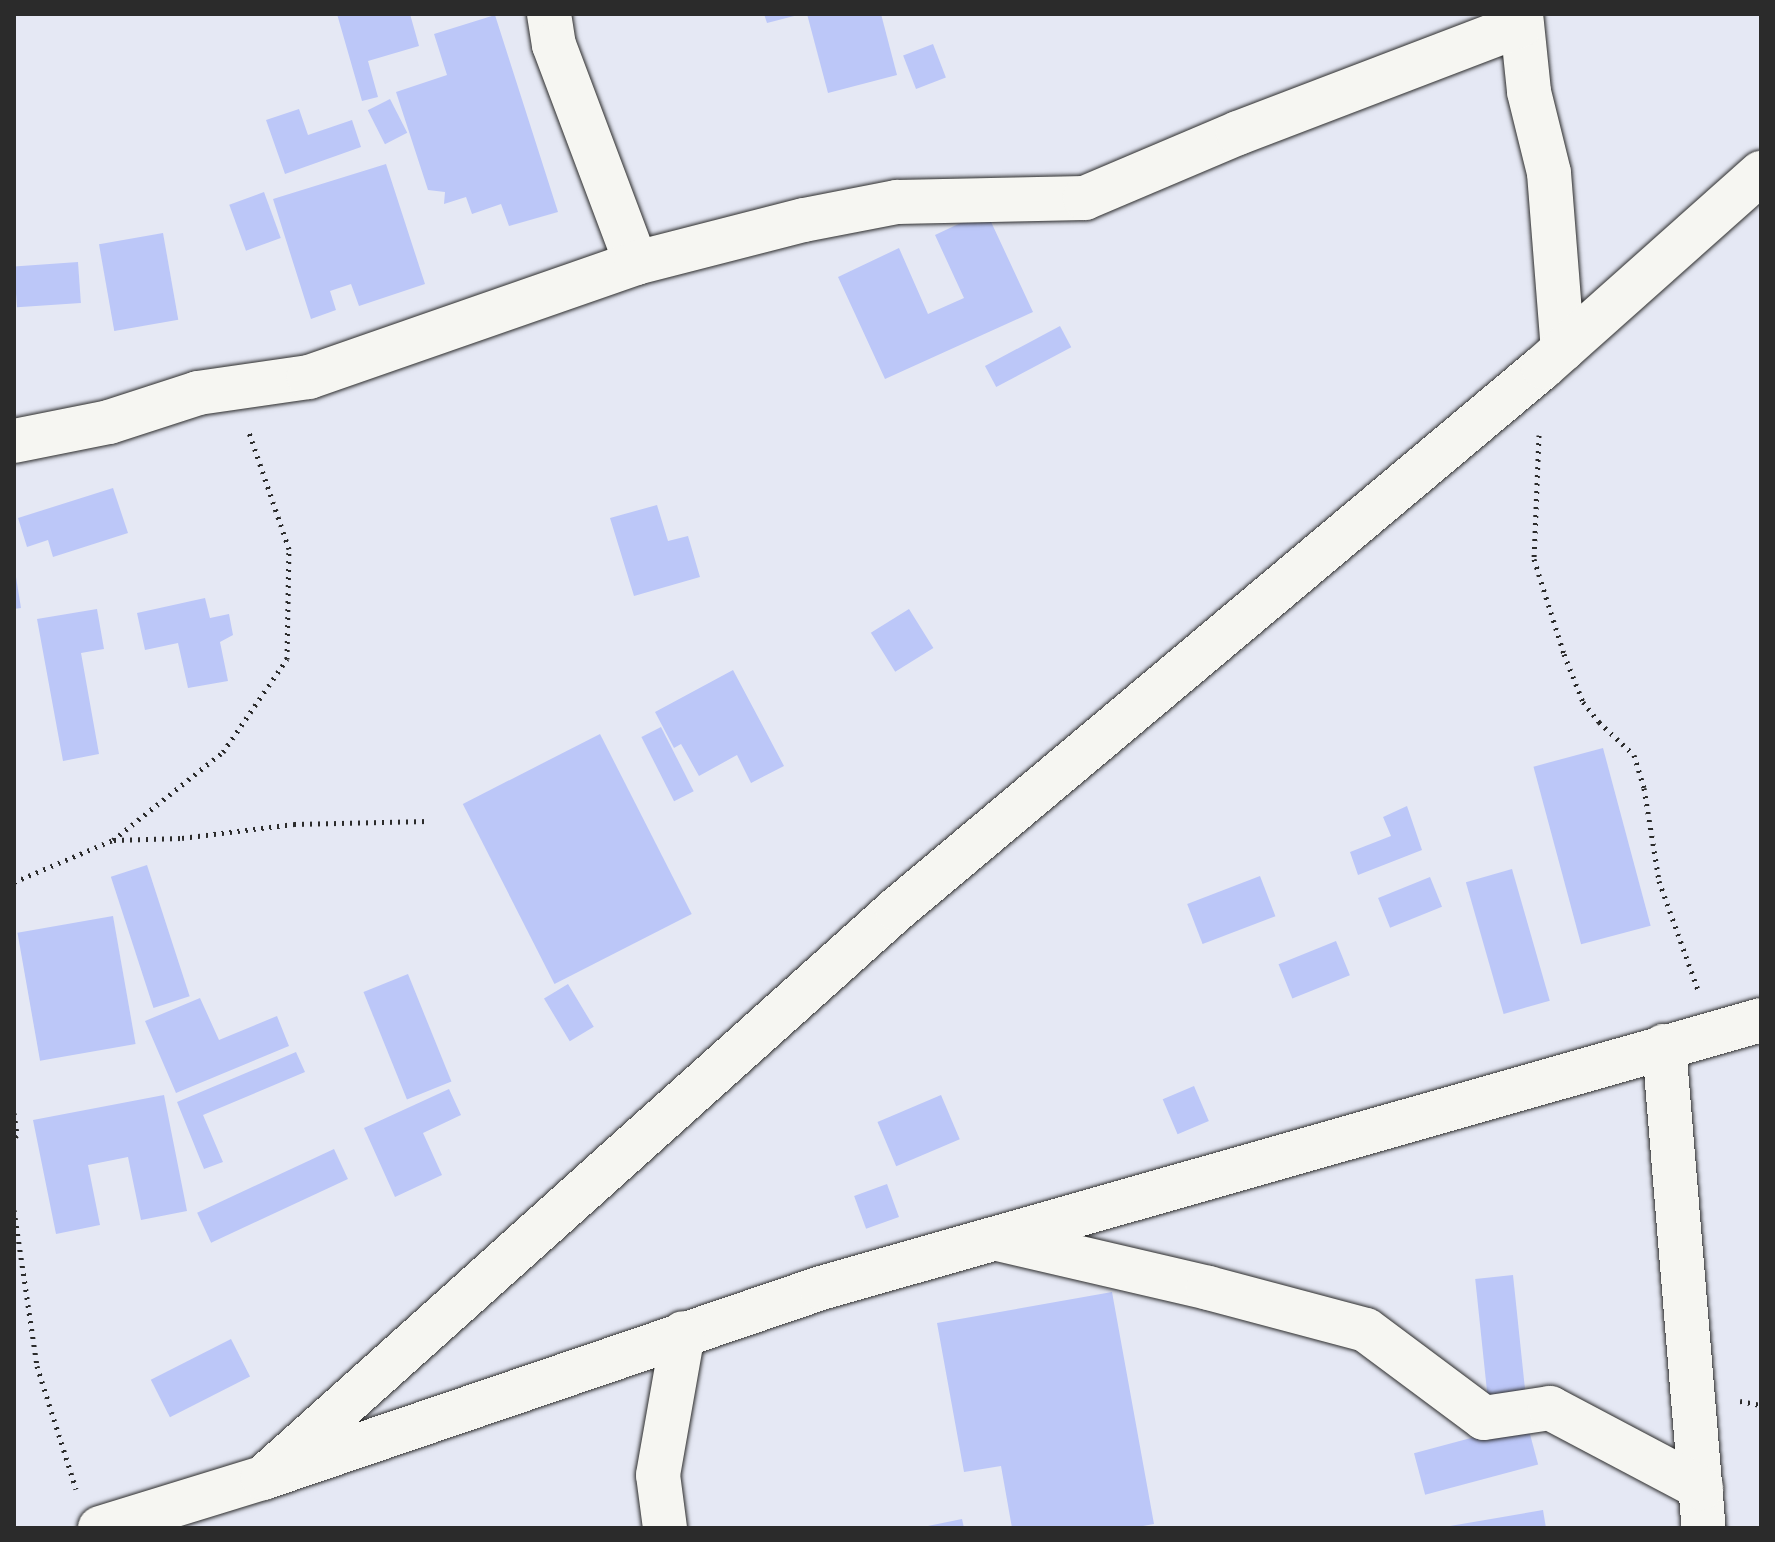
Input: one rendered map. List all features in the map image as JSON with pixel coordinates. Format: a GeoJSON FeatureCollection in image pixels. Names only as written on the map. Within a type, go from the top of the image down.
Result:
{"type":"FeatureCollection","features":[{"type":"Feature","properties":{"kind":"street"},"geometry":{"type":"LineString","coordinates":[[549,14],[554,45],[636,263]]}},
{"type":"Feature","properties":{"kind":"street"},"geometry":{"type":"LineString","coordinates":[[14,441],[109,422],[198,393],[309,377],[636,263],[804,220],[897,202],[1085,198],[1521,20],[1529,92],[1549,173],[1553,358]]}},
{"type":"Feature","properties":{"kind":"street"},"geometry":{"type":"LineString","coordinates":[[263,1478],[897,909],[1553,358],[1761,173]]}},
{"type":"Feature","properties":{"kind":"street"},"geometry":{"type":"LineString","coordinates":[[89,1511],[263,1478],[821,1288],[1761,1020]]}},
{"type":"Feature","properties":{"kind":"street"},"geometry":{"type":"LineString","coordinates":[[1664,1046],[1702,1508]]}},
{"type":"Feature","properties":{"kind":"street"},"geometry":{"type":"LineString","coordinates":[[996,1239],[1208,1288],[1366,1330],[1484,1418],[1550,1408],[1702,1508]]}},
{"type":"Feature","properties":{"kind":"street"},"geometry":{"type":"LineString","coordinates":[[665,1528],[658,1475],[683,1333]]}},
{"type":"Feature","properties":{"kind":"path"},"geometry":{"type":"LineString","coordinates":[[1553,358],[1534,559],[1564,654],[1583,702],[1634,755],[1644,788],[1659,881],[1714,1033]]}},
{"type":"Feature","properties":{"kind":"path"},"geometry":{"type":"LineString","coordinates":[[14,882],[113,840],[223,752],[287,659],[289,549],[256,447],[227,388]]}},
{"type":"Feature","properties":{"kind":"path"},"geometry":{"type":"LineString","coordinates":[[113,840],[182,838],[294,824],[428,821]]}},
{"type":"Feature","properties":{"kind":"path"},"geometry":{"type":"LineString","coordinates":[[14,1113],[17,1135],[14,1138]]}},
{"type":"Feature","properties":{"kind":"path"},"geometry":{"type":"LineString","coordinates":[[14,1210],[37,1366],[89,1511]]}},
{"type":"Feature","properties":{"kind":"building"},"geometry":{"type":"Polygon","coordinates":[[[337,14],[410,14],[419,46],[368,61],[378,97],[362,101],[337,14]]]}},
{"type":"Feature","properties":{"kind":"building"},"geometry":{"type":"Polygon","coordinates":[[[764,14],[798,14],[798,15],[767,23],[764,14]]]}},
{"type":"Feature","properties":{"kind":"building"},"geometry":{"type":"Polygon","coordinates":[[[807,14],[881,14],[897,75],[828,93],[807,14]]]}},
{"type":"Feature","properties":{"kind":"building"},"geometry":{"type":"Polygon","coordinates":[[[495,15],[558,212],[509,226],[501,204],[472,214],[466,197],[444,204],[445,192],[428,190],[396,92],[447,75],[434,34],[495,15]]]}},
{"type":"Feature","properties":{"kind":"building"},"geometry":{"type":"Polygon","coordinates":[[[933,44],[946,78],[916,89],[903,55],[933,44]]]}},
{"type":"Feature","properties":{"kind":"building"},"geometry":{"type":"Polygon","coordinates":[[[390,99],[407,133],[385,144],[368,110],[390,99]]]}},
{"type":"Feature","properties":{"kind":"building"},"geometry":{"type":"Polygon","coordinates":[[[299,109],[308,135],[352,120],[361,147],[285,174],[266,120],[299,109]]]}},
{"type":"Feature","properties":{"kind":"building"},"geometry":{"type":"Polygon","coordinates":[[[386,164],[425,284],[359,306],[351,284],[330,291],[336,310],[311,319],[273,199],[386,164]]]}},
{"type":"Feature","properties":{"kind":"building"},"geometry":{"type":"Polygon","coordinates":[[[264,192],[281,238],[246,251],[229,205],[264,192]]]}},
{"type":"Feature","properties":{"kind":"building"},"geometry":{"type":"Polygon","coordinates":[[[986,211],[1033,312],[885,379],[838,277],[899,248],[928,314],[964,298],[935,235],[986,211]]]}},
{"type":"Feature","properties":{"kind":"building"},"geometry":{"type":"Polygon","coordinates":[[[163,233],[178,320],[114,331],[99,244],[163,233]]]}},
{"type":"Feature","properties":{"kind":"building"},"geometry":{"type":"Polygon","coordinates":[[[78,262],[81,303],[17,307],[14,266],[78,262]]]}},
{"type":"Feature","properties":{"kind":"building"},"geometry":{"type":"Polygon","coordinates":[[[1060,326],[1071,347],[996,387],[985,366],[1060,326]]]}},
{"type":"Feature","properties":{"kind":"building"},"geometry":{"type":"Polygon","coordinates":[[[113,488],[128,533],[53,557],[48,540],[27,547],[18,518],[113,488]]]}},
{"type":"Feature","properties":{"kind":"building"},"geometry":{"type":"Polygon","coordinates":[[[657,505],[668,541],[688,536],[700,577],[634,596],[610,518],[657,505]]]}},
{"type":"Feature","properties":{"kind":"building"},"geometry":{"type":"Polygon","coordinates":[[[14,578],[21,608],[14,609],[14,578]]]}},
{"type":"Feature","properties":{"kind":"building"},"geometry":{"type":"Polygon","coordinates":[[[205,598],[210,618],[229,614],[233,635],[220,642],[228,681],[188,688],[178,643],[145,650],[137,613],[205,598]]]}},
{"type":"Feature","properties":{"kind":"building"},"geometry":{"type":"Polygon","coordinates":[[[97,609],[104,649],[81,653],[99,754],[63,761],[37,619],[97,609]]]}},
{"type":"Feature","properties":{"kind":"building"},"geometry":{"type":"Polygon","coordinates":[[[909,609],[933,648],[895,672],[871,633],[909,609]]]}},
{"type":"Feature","properties":{"kind":"building"},"geometry":{"type":"Polygon","coordinates":[[[733,670],[784,766],[751,783],[737,755],[699,776],[681,744],[674,748],[655,712],[733,670]]]}},
{"type":"Feature","properties":{"kind":"building"},"geometry":{"type":"Polygon","coordinates":[[[661,727],[694,791],[674,801],[641,737],[661,727]]]}},
{"type":"Feature","properties":{"kind":"building"},"geometry":{"type":"Polygon","coordinates":[[[600,734],[692,914],[554,984],[463,804],[600,734]]]}},
{"type":"Feature","properties":{"kind":"building"},"geometry":{"type":"Polygon","coordinates":[[[1603,748],[1651,926],[1581,944],[1533,767],[1603,748]]]}},
{"type":"Feature","properties":{"kind":"building"},"geometry":{"type":"Polygon","coordinates":[[[1407,806],[1422,850],[1358,875],[1350,852],[1391,836],[1383,817],[1407,806]]]}},
{"type":"Feature","properties":{"kind":"building"},"geometry":{"type":"Polygon","coordinates":[[[147,865],[190,996],[154,1008],[111,877],[147,865]]]}},
{"type":"Feature","properties":{"kind":"building"},"geometry":{"type":"Polygon","coordinates":[[[1512,869],[1550,1001],[1504,1014],[1466,882],[1512,869]]]}},
{"type":"Feature","properties":{"kind":"building"},"geometry":{"type":"Polygon","coordinates":[[[1260,876],[1275,916],[1203,944],[1187,904],[1260,876]]]}},
{"type":"Feature","properties":{"kind":"building"},"geometry":{"type":"Polygon","coordinates":[[[1430,877],[1442,907],[1390,928],[1378,898],[1430,877]]]}},
{"type":"Feature","properties":{"kind":"building"},"geometry":{"type":"Polygon","coordinates":[[[113,916],[136,1044],[40,1061],[17,933],[113,916]]]}},
{"type":"Feature","properties":{"kind":"building"},"geometry":{"type":"Polygon","coordinates":[[[1336,941],[1350,975],[1292,999],[1279,964],[1336,941]]]}},
{"type":"Feature","properties":{"kind":"building"},"geometry":{"type":"Polygon","coordinates":[[[408,974],[451,1082],[407,1100],[363,992],[408,974]]]}},
{"type":"Feature","properties":{"kind":"building"},"geometry":{"type":"Polygon","coordinates":[[[568,984],[594,1027],[570,1041],[544,998],[568,984]]]}},
{"type":"Feature","properties":{"kind":"building"},"geometry":{"type":"Polygon","coordinates":[[[200,998],[219,1040],[277,1016],[289,1046],[176,1093],[145,1021],[200,998]]]}},
{"type":"Feature","properties":{"kind":"building"},"geometry":{"type":"Polygon","coordinates":[[[296,1052],[305,1072],[203,1115],[223,1162],[204,1169],[177,1102],[296,1052]]]}},
{"type":"Feature","properties":{"kind":"building"},"geometry":{"type":"Polygon","coordinates":[[[1194,1086],[1209,1121],[1178,1134],[1163,1099],[1194,1086]]]}},
{"type":"Feature","properties":{"kind":"building"},"geometry":{"type":"Polygon","coordinates":[[[449,1089],[461,1115],[423,1133],[442,1175],[395,1197],[364,1128],[449,1089]]]}},
{"type":"Feature","properties":{"kind":"building"},"geometry":{"type":"Polygon","coordinates":[[[164,1095],[187,1211],[141,1220],[128,1157],[88,1165],[100,1225],[56,1234],[33,1120],[164,1095]]]}},
{"type":"Feature","properties":{"kind":"building"},"geometry":{"type":"Polygon","coordinates":[[[941,1095],[960,1139],[896,1166],[877,1122],[941,1095]]]}},
{"type":"Feature","properties":{"kind":"building"},"geometry":{"type":"Polygon","coordinates":[[[334,1149],[348,1179],[211,1243],[197,1213],[334,1149]]]}},
{"type":"Feature","properties":{"kind":"building"},"geometry":{"type":"Polygon","coordinates":[[[887,1184],[899,1217],[866,1229],[854,1196],[887,1184]]]}},
{"type":"Feature","properties":{"kind":"building"},"geometry":{"type":"Polygon","coordinates":[[[1513,1275],[1527,1406],[1489,1410],[1475,1279],[1513,1275]]]}},
{"type":"Feature","properties":{"kind":"building"},"geometry":{"type":"Polygon","coordinates":[[[1112,1292],[1154,1524],[1132,1528],[1012,1528],[1001,1466],[964,1472],[937,1323],[1112,1292]]]}},
{"type":"Feature","properties":{"kind":"building"},"geometry":{"type":"Polygon","coordinates":[[[231,1339],[250,1376],[170,1417],[151,1380],[231,1339]]]}},
{"type":"Feature","properties":{"kind":"building"},"geometry":{"type":"Polygon","coordinates":[[[1527,1423],[1538,1465],[1425,1495],[1414,1453],[1527,1423]]]}},
{"type":"Feature","properties":{"kind":"building"},"geometry":{"type":"Polygon","coordinates":[[[1543,1510],[1546,1528],[1450,1526],[1543,1510]]]}},
{"type":"Feature","properties":{"kind":"building"},"geometry":{"type":"Polygon","coordinates":[[[962,1519],[964,1528],[923,1527],[962,1519]]]}}]}
